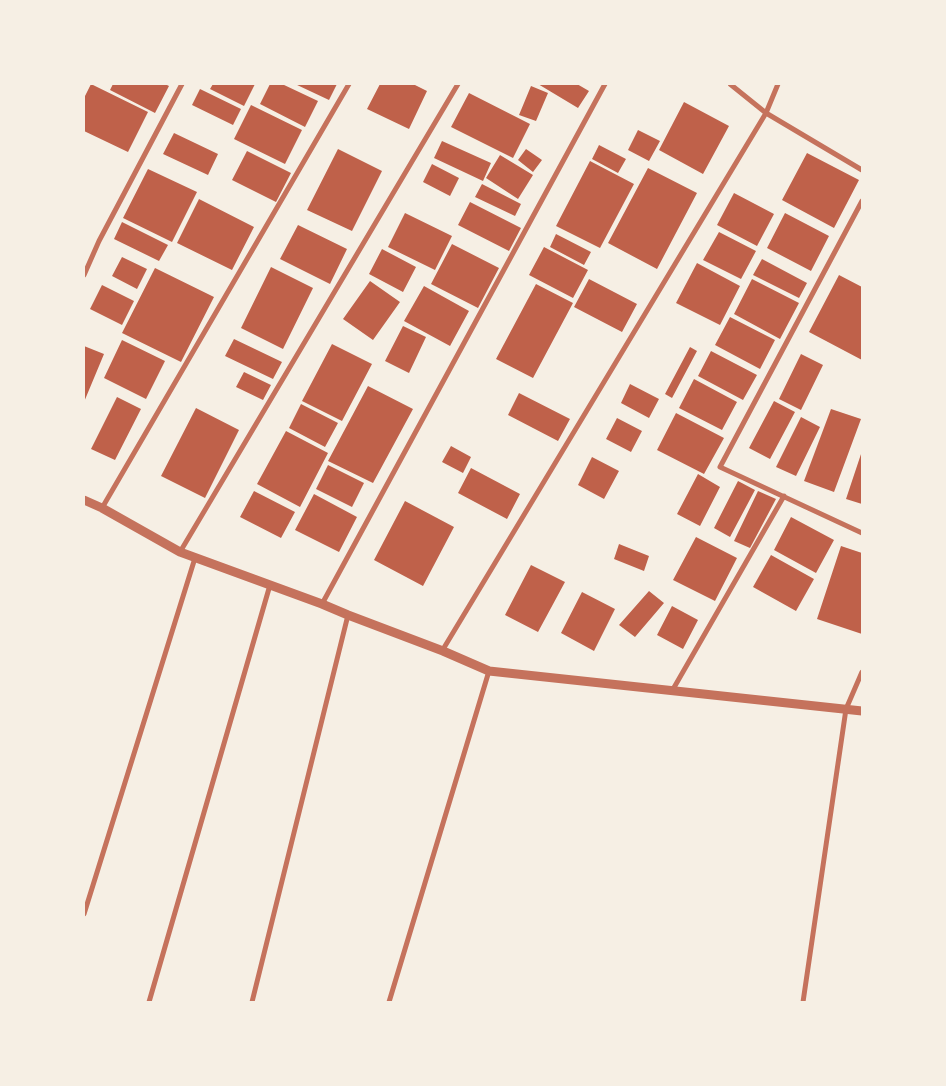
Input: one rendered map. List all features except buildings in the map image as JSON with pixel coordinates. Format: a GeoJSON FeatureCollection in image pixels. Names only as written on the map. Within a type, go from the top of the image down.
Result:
{"type":"FeatureCollection","features":[{"type":"Feature","properties":{"kind":"street"},"geometry":{"type":"LineString","coordinates":[[84,275],[100,240],[182,84]]}},
{"type":"Feature","properties":{"kind":"street"},"geometry":{"type":"LineString","coordinates":[[102,508],[349,84]]}},
{"type":"Feature","properties":{"kind":"street"},"geometry":{"type":"LineString","coordinates":[[180,552],[458,84]]}},
{"type":"Feature","properties":{"kind":"street"},"geometry":{"type":"LineString","coordinates":[[322,604],[605,84]]}},
{"type":"Feature","properties":{"kind":"street"},"geometry":{"type":"LineString","coordinates":[[730,84],[766,113],[862,170]]}},
{"type":"Feature","properties":{"kind":"street"},"geometry":{"type":"LineString","coordinates":[[442,650],[766,113],[778,84]]}},
{"type":"Feature","properties":{"kind":"street"},"geometry":{"type":"LineString","coordinates":[[862,201],[720,466],[862,533]]}},
{"type":"Feature","properties":{"kind":"street"},"geometry":{"type":"LineString","coordinates":[[672,691],[784,496]]}},
{"type":"Feature","properties":{"kind":"street"},"geometry":{"type":"LineString","coordinates":[[84,500],[102,508],[180,552],[442,650],[489,671],[862,711]]}},
{"type":"Feature","properties":{"kind":"street"},"geometry":{"type":"LineString","coordinates":[[84,914],[195,558]]}},
{"type":"Feature","properties":{"kind":"street"},"geometry":{"type":"LineString","coordinates":[[149,1002],[270,585]]}},
{"type":"Feature","properties":{"kind":"street"},"geometry":{"type":"LineString","coordinates":[[252,1002],[348,615]]}},
{"type":"Feature","properties":{"kind":"street"},"geometry":{"type":"LineString","coordinates":[[389,1002],[489,671]]}},
{"type":"Feature","properties":{"kind":"street"},"geometry":{"type":"LineString","coordinates":[[803,1002],[846,709],[862,672]]}}]}
